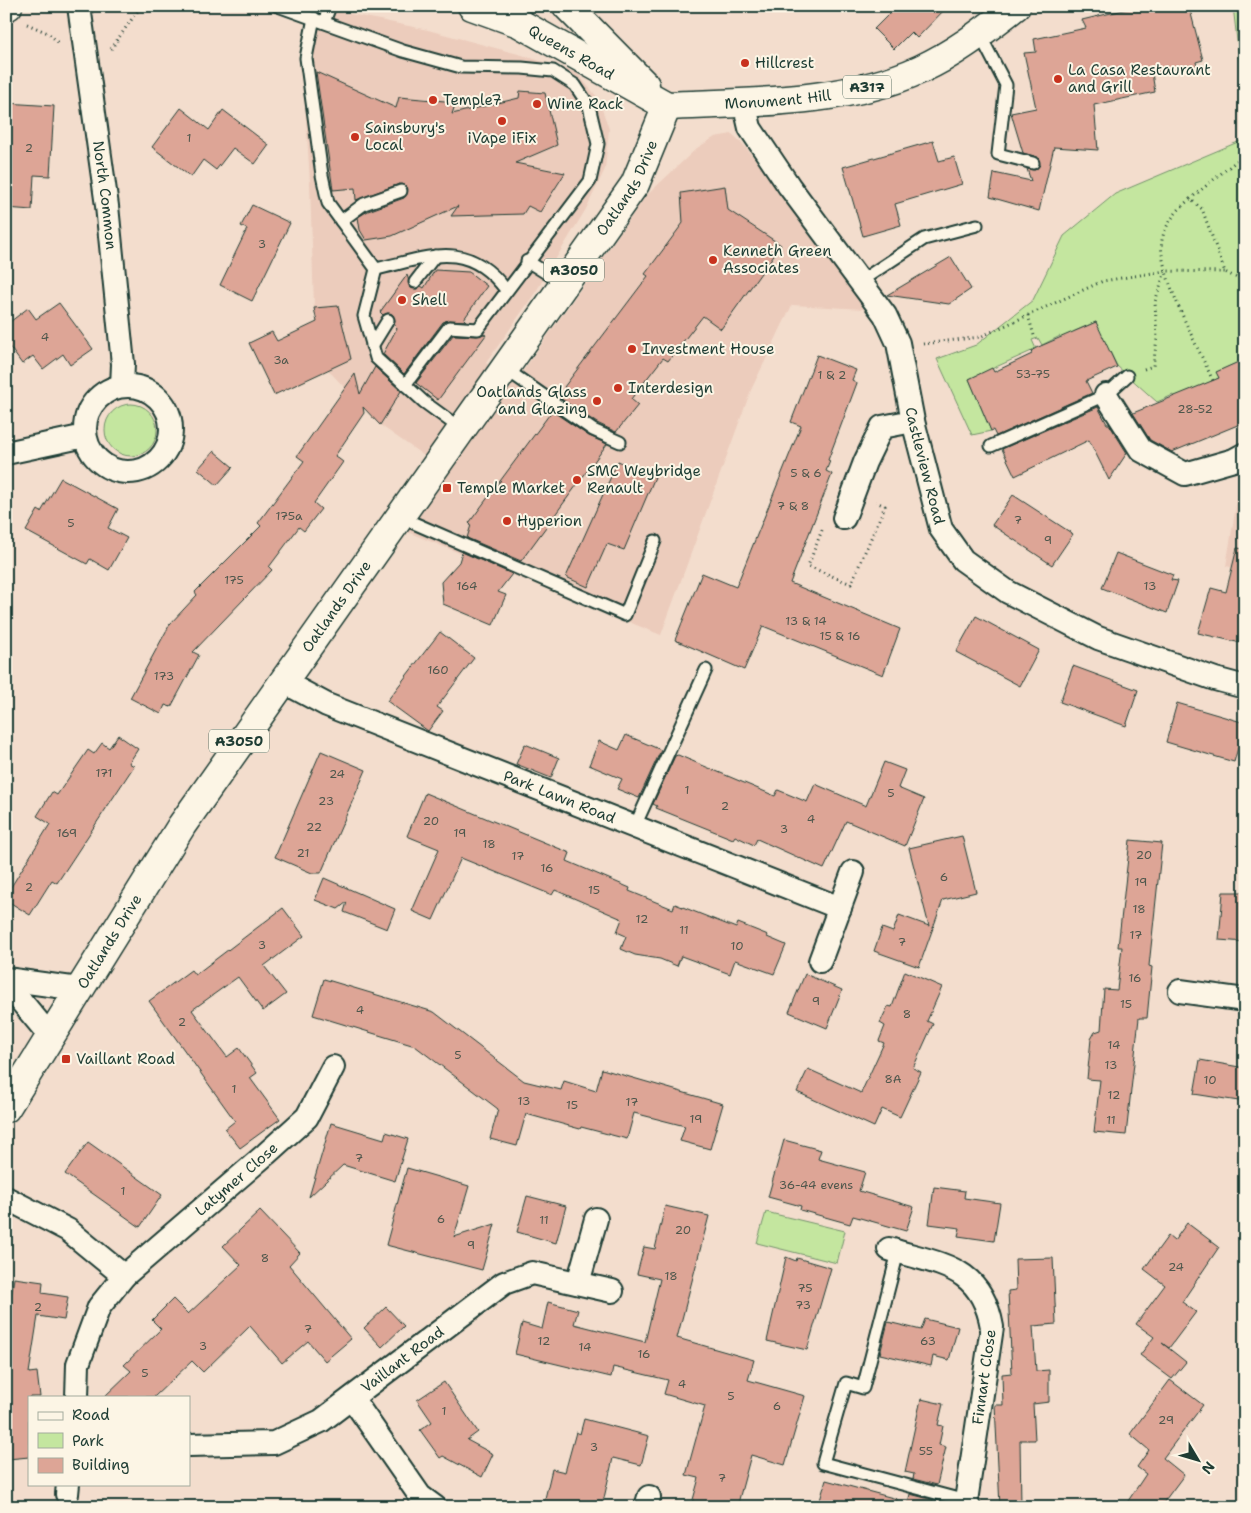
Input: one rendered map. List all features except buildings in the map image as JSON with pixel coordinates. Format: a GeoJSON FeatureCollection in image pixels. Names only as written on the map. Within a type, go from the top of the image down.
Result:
{"type":"FeatureCollection","features":[{"type":"Feature","properties":{"kind":"main road"},"geometry":{"type":"LineString","coordinates":[[567,6],[667,106]]}},
{"type":"Feature","properties":{"kind":"main road","name":"Monument Hill"},"geometry":{"type":"LineString","coordinates":[[667,106],[810,97],[867,88],[923,69],[980,34],[1016,6]]}},
{"type":"Feature","properties":{"kind":"main road","name":"Queens Road"},"geometry":{"type":"LineString","coordinates":[[479,7],[518,22],[561,61],[667,106]]}},
{"type":"Feature","properties":{"kind":"main road","name":"Oatlands Drive"},"geometry":{"type":"LineString","coordinates":[[6,1108],[182,824],[634,184],[656,138],[667,106]]}},
{"type":"Feature","properties":{"kind":"street","name":"North Common"},"geometry":{"type":"LineString","coordinates":[[79,6],[109,225],[123,364],[122,386]]}},
{"type":"Feature","properties":{"kind":"street","name":"Castleview Road"},"geometry":{"type":"LineString","coordinates":[[744,102],[750,128],[858,282],[885,315],[899,349],[913,422],[941,529],[963,560],[1008,592],[1098,638],[1215,679],[1245,687]]}},
{"type":"Feature","properties":{"kind":"street"},"geometry":{"type":"LineString","coordinates":[[122,386],[136,386],[150,391],[161,400],[168,413],[172,427],[170,441],[163,454],[153,464],[140,470],[125,472],[111,469],[99,461],[90,450],[85,436],[85,422],[89,409],[98,398],[109,390],[122,386]]}},
{"type":"Feature","properties":{"kind":"street"},"geometry":{"type":"LineString","coordinates":[[1106,395],[1141,450],[1185,474],[1234,460],[1245,454]]}},
{"type":"Feature","properties":{"kind":"street"},"geometry":{"type":"LineString","coordinates":[[844,518],[865,462],[882,427],[913,422]]}},
{"type":"Feature","properties":{"kind":"street"},"geometry":{"type":"LineString","coordinates":[[6,453],[85,436]]}},
{"type":"Feature","properties":{"kind":"street","name":"Park Lawn Road"},"geometry":{"type":"LineString","coordinates":[[282,681],[327,705],[840,908]]}},
{"type":"Feature","properties":{"kind":"street"},"geometry":{"type":"LineString","coordinates":[[820,961],[853,872]]}},
{"type":"Feature","properties":{"kind":"street"},"geometry":{"type":"LineString","coordinates":[[6,979],[79,990]]}},
{"type":"Feature","properties":{"kind":"street"},"geometry":{"type":"LineString","coordinates":[[6,983],[50,1036]]}},
{"type":"Feature","properties":{"kind":"street"},"geometry":{"type":"LineString","coordinates":[[1180,991],[1245,1000]]}},
{"type":"Feature","properties":{"kind":"street","name":"Latymer Close"},"geometry":{"type":"LineString","coordinates":[[124,1276],[307,1117],[333,1067]]}},
{"type":"Feature","properties":{"kind":"street"},"geometry":{"type":"LineString","coordinates":[[6,1198],[68,1230],[124,1276],[99,1307],[78,1364],[77,1396]]}},
{"type":"Feature","properties":{"kind":"street"},"geometry":{"type":"LineString","coordinates":[[578,1284],[596,1219]]}},
{"type":"Feature","properties":{"kind":"street","name":"Finnart Close"},"geometry":{"type":"LineString","coordinates":[[894,1250],[957,1270],[976,1287],[989,1311],[992,1327],[968,1504]]}},
{"type":"Feature","properties":{"kind":"street","name":"Vaillant Road"},"geometry":{"type":"LineString","coordinates":[[190,1445],[274,1443],[321,1421],[504,1283],[532,1273],[612,1291]]}},
{"type":"Feature","properties":{"kind":"street"},"geometry":{"type":"LineString","coordinates":[[352,1398],[420,1496],[435,1507]]}},
{"type":"Feature","properties":{"kind":"lane"},"geometry":{"type":"LineString","coordinates":[[278,6],[403,52],[461,67],[561,61],[589,106],[598,144],[590,181],[527,261],[478,329],[449,327],[405,385]]}},
{"type":"Feature","properties":{"kind":"lane"},"geometry":{"type":"LineString","coordinates":[[330,6],[319,20],[306,58],[326,194],[328,203],[376,269]]}},
{"type":"Feature","properties":{"kind":"lane"},"geometry":{"type":"LineString","coordinates":[[980,34],[1006,85],[998,154],[1033,163]]}},
{"type":"Feature","properties":{"kind":"lane"},"geometry":{"type":"LineString","coordinates":[[341,221],[364,204],[401,191]]}},
{"type":"Feature","properties":{"kind":"lane"},"geometry":{"type":"LineString","coordinates":[[858,282],[924,238],[977,225]]}},
{"type":"Feature","properties":{"kind":"lane"},"geometry":{"type":"LineString","coordinates":[[376,269],[435,256],[466,256],[495,276],[506,290]]}},
{"type":"Feature","properties":{"kind":"lane"},"geometry":{"type":"LineString","coordinates":[[415,282],[435,256]]}},
{"type":"Feature","properties":{"kind":"lane"},"geometry":{"type":"LineString","coordinates":[[527,261],[564,284]]}},
{"type":"Feature","properties":{"kind":"lane"},"geometry":{"type":"LineString","coordinates":[[376,269],[364,316],[376,358],[392,369],[405,385],[427,398],[461,429]]}},
{"type":"Feature","properties":{"kind":"lane"},"geometry":{"type":"LineString","coordinates":[[372,346],[388,320]]}},
{"type":"Feature","properties":{"kind":"lane"},"geometry":{"type":"LineString","coordinates":[[504,368],[593,430],[620,442]]}},
{"type":"Feature","properties":{"kind":"lane"},"geometry":{"type":"LineString","coordinates":[[991,446],[1106,395],[1128,376]]}},
{"type":"Feature","properties":{"kind":"lane"},"geometry":{"type":"LineString","coordinates":[[399,516],[625,615],[655,541]]}},
{"type":"Feature","properties":{"kind":"lane"},"geometry":{"type":"LineString","coordinates":[[635,826],[706,670]]}},
{"type":"Feature","properties":{"kind":"lane"},"geometry":{"type":"LineString","coordinates":[[894,1250],[863,1388],[846,1382],[823,1463],[968,1504]]}},
{"type":"Feature","properties":{"kind":"path"},"geometry":{"type":"LineString","coordinates":[[89,82],[140,6]]}},
{"type":"Feature","properties":{"kind":"path"},"geometry":{"type":"LineString","coordinates":[[12,12],[48,33],[62,46]]}},
{"type":"Feature","properties":{"kind":"path"},"geometry":{"type":"LineString","coordinates":[[1213,381],[1165,271],[1162,240],[1177,210],[1245,154]]}},
{"type":"Feature","properties":{"kind":"path"},"geometry":{"type":"LineString","coordinates":[[1190,199],[1202,209],[1225,272]]}},
{"type":"Feature","properties":{"kind":"path"},"geometry":{"type":"LineString","coordinates":[[1128,376],[1153,366],[1157,339],[1155,302],[1165,271]]}},
{"type":"Feature","properties":{"kind":"path"},"geometry":{"type":"LineString","coordinates":[[899,349],[980,337],[1103,281],[1165,271],[1225,272],[1245,282]]}},
{"type":"Feature","properties":{"kind":"path"},"geometry":{"type":"LineString","coordinates":[[1028,315],[1035,339]]}},
{"type":"Feature","properties":{"kind":"shaded area"},"geometry":{"type":"Polygon","coordinates":[[[312,6],[428,30],[522,55],[577,73],[598,98],[609,129],[605,169],[586,209],[535,293],[486,363],[514,384],[646,196],[697,148],[715,137],[732,134],[742,143],[815,233],[864,309],[792,305],[751,390],[661,635],[400,529],[443,469],[380,425],[328,370],[314,308],[310,183],[302,50],[312,6]]]}},
{"type":"Feature","properties":{"kind":"shaded area"},"geometry":{"type":"Polygon","coordinates":[[[1245,473],[1245,570],[1226,566],[1241,476],[1245,473]]]}},
{"type":"Feature","properties":{"kind":"green space"},"geometry":{"type":"Polygon","coordinates":[[[1233,6],[1245,6],[1245,109],[1233,6]]]}},
{"type":"Feature","properties":{"kind":"green space"},"geometry":{"type":"Polygon","coordinates":[[[1245,139],[1245,367],[1239,362],[1217,372],[1219,378],[1175,398],[1173,395],[1157,402],[1117,366],[1109,350],[1102,353],[1096,322],[1075,331],[1062,340],[1060,336],[1042,345],[1038,338],[1032,340],[1036,349],[969,379],[991,431],[972,435],[937,359],[976,345],[1033,300],[1064,236],[1115,194],[1245,139]]]}},
{"type":"Feature","properties":{"kind":"green space"},"geometry":{"type":"Polygon","coordinates":[[[131,404],[141,406],[149,412],[155,420],[157,430],[155,440],[149,448],[141,454],[131,456],[121,454],[113,448],[107,440],[105,430],[107,420],[113,412],[121,406],[131,404]]]}},
{"type":"Feature","properties":{"kind":"green space"},"geometry":{"type":"Polygon","coordinates":[[[766,1212],[845,1231],[837,1263],[757,1243],[766,1212]]]}},
{"type":"Feature","properties":{"kind":"place","name":"Hillcrest"},"geometry":{"type":"Point","coordinates":[745,63]}},
{"type":"Feature","properties":{"kind":"place","name":"La Casa Restaurant and Grill"},"geometry":{"type":"Point","coordinates":[1058,79]}},
{"type":"Feature","properties":{"kind":"place","name":"Temple7"},"geometry":{"type":"Point","coordinates":[433,100]}},
{"type":"Feature","properties":{"kind":"place","name":"Wine Rack"},"geometry":{"type":"Point","coordinates":[537,104]}},
{"type":"Feature","properties":{"kind":"place","name":"iVape iFix"},"geometry":{"type":"Point","coordinates":[502,121]}},
{"type":"Feature","properties":{"kind":"place","name":"Sainsbury's Local"},"geometry":{"type":"Point","coordinates":[355,137]}},
{"type":"Feature","properties":{"kind":"place","name":"Kenneth Green Associates"},"geometry":{"type":"Point","coordinates":[713,260]}},
{"type":"Feature","properties":{"kind":"place","name":"Shell"},"geometry":{"type":"Point","coordinates":[402,300]}},
{"type":"Feature","properties":{"kind":"place","name":"Investment House"},"geometry":{"type":"Point","coordinates":[632,349]}},
{"type":"Feature","properties":{"kind":"place","name":"Interdesign"},"geometry":{"type":"Point","coordinates":[618,388]}},
{"type":"Feature","properties":{"kind":"place","name":"Oatlands Glass and Glazing"},"geometry":{"type":"Point","coordinates":[597,401]}},
{"type":"Feature","properties":{"kind":"place","name":"SMC Weybridge Renault"},"geometry":{"type":"Point","coordinates":[577,480]}},
{"type":"Feature","properties":{"kind":"place","name":"Temple Market"},"geometry":{"type":"Point","coordinates":[447,488]}},
{"type":"Feature","properties":{"kind":"place","name":"Hyperion"},"geometry":{"type":"Point","coordinates":[507,521]}},
{"type":"Feature","properties":{"kind":"place","name":"Vaillant Road"},"geometry":{"type":"Point","coordinates":[66,1059]}}]}
